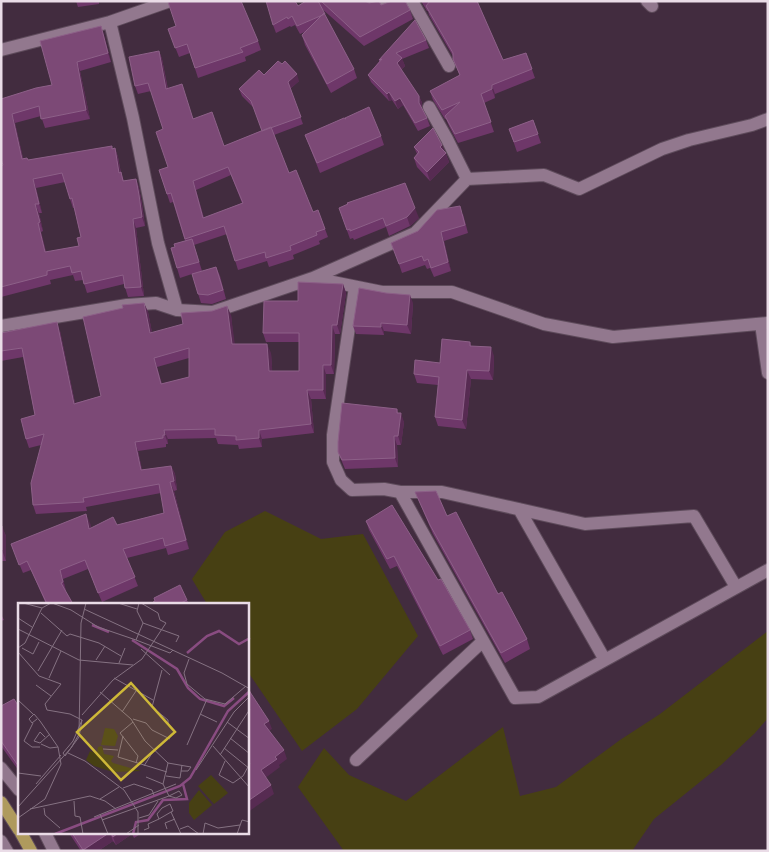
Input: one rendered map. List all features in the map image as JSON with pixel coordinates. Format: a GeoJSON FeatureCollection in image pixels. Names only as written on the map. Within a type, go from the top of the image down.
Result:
{"type":"FeatureCollection","features":[{"type":"Feature","properties":{"kind":"main road"},"geometry":{"type":"LineString","coordinates":[[1,802],[18,828]]}},
{"type":"Feature","properties":{"kind":"main road"},"geometry":{"type":"LineString","coordinates":[[22,834],[31,851]]}},
{"type":"Feature","properties":{"kind":"street"},"geometry":{"type":"LineString","coordinates":[[1,50],[110,22],[170,1]]}},
{"type":"Feature","properties":{"kind":"street"},"geometry":{"type":"LineString","coordinates":[[370,1],[373,4],[381,1]]}},
{"type":"Feature","properties":{"kind":"street"},"geometry":{"type":"LineString","coordinates":[[412,1],[449,66]]}},
{"type":"Feature","properties":{"kind":"street"},"geometry":{"type":"LineString","coordinates":[[110,22],[158,243],[177,310]]}},
{"type":"Feature","properties":{"kind":"street"},"geometry":{"type":"LineString","coordinates":[[429,107],[467,179]]}},
{"type":"Feature","properties":{"kind":"street"},"geometry":{"type":"LineString","coordinates":[[1,326],[127,305],[156,303],[177,310],[213,312],[314,278],[414,233],[467,179],[544,175],[579,189],[662,149],[768,119]]}},
{"type":"Feature","properties":{"kind":"street"},"geometry":{"type":"LineString","coordinates":[[314,278],[382,292],[452,292],[544,324],[612,337],[764,323],[768,373]]}},
{"type":"Feature","properties":{"kind":"street"},"geometry":{"type":"LineString","coordinates":[[355,287],[333,435],[333,462],[341,480],[352,490],[384,489],[400,492],[442,492],[585,524],[694,516],[736,587]]}},
{"type":"Feature","properties":{"kind":"street"},"geometry":{"type":"LineString","coordinates":[[400,492],[515,698],[538,697],[768,570]]}},
{"type":"Feature","properties":{"kind":"street"},"geometry":{"type":"LineString","coordinates":[[519,509],[605,660]]}},
{"type":"Feature","properties":{"kind":"street"},"geometry":{"type":"LineString","coordinates":[[356,760],[483,641]]}},
{"type":"Feature","properties":{"kind":"street"},"geometry":{"type":"LineString","coordinates":[[1,768],[18,789]]}},
{"type":"Feature","properties":{"kind":"street"},"geometry":{"type":"LineString","coordinates":[[46,834],[54,851]]}},
{"type":"Feature","properties":{"kind":"street"},"geometry":{"type":"LineString","coordinates":[[1,841],[7,851]]}},
{"type":"Feature","properties":{"kind":"shaded area"},"geometry":{"type":"Polygon","coordinates":[[[265,511],[321,539],[363,534],[418,636],[357,709],[302,751],[249,673],[249,603],[206,603],[192,579],[225,532],[265,511]]]}},
{"type":"Feature","properties":{"kind":"shaded area"},"geometry":{"type":"Polygon","coordinates":[[[768,631],[768,718],[721,765],[654,819],[632,851],[344,851],[298,787],[324,748],[349,775],[406,801],[503,727],[520,796],[556,787],[620,740],[660,714],[768,631]]]}},
{"type":"Feature","properties":{"kind":"building"},"geometry":{"type":"Polygon","coordinates":[[[241,1],[258,41],[240,48],[243,52],[195,68],[187,44],[175,48],[168,29],[176,26],[168,2],[241,1]]]}},
{"type":"Feature","properties":{"kind":"building"},"geometry":{"type":"Polygon","coordinates":[[[266,1],[295,1],[298,6],[306,1],[318,1],[325,14],[297,26],[292,16],[273,25],[266,1]]]}},
{"type":"Feature","properties":{"kind":"building"},"geometry":{"type":"Polygon","coordinates":[[[321,1],[365,1],[369,3],[379,1],[381,5],[392,1],[405,1],[410,10],[360,37],[321,1]]]}},
{"type":"Feature","properties":{"kind":"building"},"geometry":{"type":"Polygon","coordinates":[[[430,1],[477,1],[503,60],[526,53],[532,69],[492,85],[492,89],[481,94],[491,122],[455,134],[445,116],[460,102],[442,110],[430,91],[460,75],[453,59],[453,53],[426,6],[430,1]]]}},
{"type":"Feature","properties":{"kind":"building"},"geometry":{"type":"Polygon","coordinates":[[[324,13],[354,69],[327,84],[302,35],[324,13]]]}},
{"type":"Feature","properties":{"kind":"building"},"geometry":{"type":"Polygon","coordinates":[[[415,20],[426,40],[396,53],[402,58],[397,63],[419,96],[419,103],[427,118],[415,123],[400,98],[395,101],[389,92],[387,94],[368,75],[415,20]]]}},
{"type":"Feature","properties":{"kind":"building"},"geometry":{"type":"Polygon","coordinates":[[[101,26],[108,53],[77,62],[86,110],[41,119],[39,106],[12,114],[22,159],[27,158],[28,160],[112,146],[112,149],[115,148],[119,173],[121,172],[123,181],[136,179],[139,195],[142,217],[133,219],[141,287],[125,288],[123,275],[84,284],[81,271],[72,273],[70,266],[47,271],[47,275],[1,287],[1,166],[3,165],[1,159],[1,99],[52,85],[40,41],[101,26]],[[62,173],[33,179],[39,204],[35,204],[40,222],[38,223],[45,252],[79,246],[77,238],[81,237],[72,198],[70,199],[62,173]]]}},
{"type":"Feature","properties":{"kind":"building"},"geometry":{"type":"Polygon","coordinates":[[[159,51],[166,89],[182,84],[193,119],[212,112],[224,146],[271,127],[289,173],[296,170],[313,212],[318,210],[325,229],[316,232],[317,235],[290,246],[291,250],[266,258],[265,252],[235,261],[224,226],[185,239],[171,193],[167,194],[159,170],[168,167],[156,132],[163,129],[148,83],[135,86],[129,57],[159,51]],[[228,167],[193,181],[203,218],[243,203],[228,167]]]}},
{"type":"Feature","properties":{"kind":"building"},"geometry":{"type":"Polygon","coordinates":[[[278,61],[282,64],[285,61],[297,74],[288,82],[301,117],[262,131],[251,101],[239,89],[259,70],[264,75],[278,61]]]}},
{"type":"Feature","properties":{"kind":"building"},"geometry":{"type":"Polygon","coordinates":[[[369,107],[381,136],[317,163],[305,135],[344,118],[346,119],[369,107]]]}},
{"type":"Feature","properties":{"kind":"building"},"geometry":{"type":"Polygon","coordinates":[[[533,120],[538,134],[514,142],[509,129],[533,120]]]}},
{"type":"Feature","properties":{"kind":"building"},"geometry":{"type":"Polygon","coordinates":[[[433,128],[442,145],[440,147],[446,153],[427,172],[414,158],[419,152],[414,147],[433,128]]]}},
{"type":"Feature","properties":{"kind":"building"},"geometry":{"type":"Polygon","coordinates":[[[405,183],[415,208],[407,217],[386,226],[383,218],[350,231],[350,229],[347,230],[339,208],[347,203],[405,183]]]}},
{"type":"Feature","properties":{"kind":"building"},"geometry":{"type":"Polygon","coordinates":[[[460,206],[465,225],[441,232],[448,262],[431,268],[428,259],[424,261],[422,256],[399,264],[391,243],[418,231],[437,210],[460,206]]]}},
{"type":"Feature","properties":{"kind":"building"},"geometry":{"type":"Polygon","coordinates":[[[192,239],[199,262],[177,268],[171,248],[175,247],[174,244],[192,239]]]}},
{"type":"Feature","properties":{"kind":"building"},"geometry":{"type":"Polygon","coordinates":[[[216,267],[223,290],[208,295],[198,294],[192,274],[216,267]]]}},
{"type":"Feature","properties":{"kind":"building"},"geometry":{"type":"Polygon","coordinates":[[[298,282],[343,284],[337,325],[332,325],[331,365],[323,365],[323,390],[307,390],[311,424],[259,430],[259,438],[236,440],[236,436],[215,435],[215,429],[164,430],[165,435],[163,435],[163,438],[135,442],[141,470],[171,466],[174,481],[170,482],[186,540],[165,546],[163,538],[123,549],[135,577],[98,593],[85,560],[60,570],[63,582],[61,583],[72,603],[47,603],[27,561],[19,565],[11,544],[86,514],[89,529],[113,517],[117,525],[164,513],[159,484],[83,498],[84,502],[33,505],[31,483],[44,434],[26,439],[21,419],[35,415],[22,348],[1,351],[1,333],[57,322],[74,404],[101,396],[83,317],[123,308],[122,305],[144,303],[150,333],[183,324],[181,313],[212,311],[227,306],[232,344],[267,344],[269,371],[299,371],[299,333],[263,333],[264,301],[298,301],[298,282]],[[189,348],[154,358],[161,384],[189,377],[189,348]]]}},
{"type":"Feature","properties":{"kind":"building"},"geometry":{"type":"Polygon","coordinates":[[[359,288],[410,295],[407,325],[381,323],[381,327],[353,326],[359,288]]]}},
{"type":"Feature","properties":{"kind":"building"},"geometry":{"type":"Polygon","coordinates":[[[442,339],[470,342],[470,346],[491,347],[489,371],[467,370],[462,420],[435,417],[439,377],[414,374],[415,360],[440,363],[442,339]]]}},
{"type":"Feature","properties":{"kind":"building"},"geometry":{"type":"Polygon","coordinates":[[[342,403],[397,409],[397,413],[401,413],[398,436],[394,436],[395,458],[342,460],[338,452],[338,442],[342,403]]]}},
{"type":"Feature","properties":{"kind":"building"},"geometry":{"type":"Polygon","coordinates":[[[436,491],[447,516],[456,512],[498,594],[502,592],[527,639],[501,653],[430,525],[415,492],[436,491]]]}},
{"type":"Feature","properties":{"kind":"building"},"geometry":{"type":"Polygon","coordinates":[[[392,505],[438,580],[441,579],[470,630],[440,646],[394,556],[387,559],[366,521],[392,505]]]}},
{"type":"Feature","properties":{"kind":"building"},"geometry":{"type":"Polygon","coordinates":[[[2,526],[2,550],[1,550],[2,526]]]}},
{"type":"Feature","properties":{"kind":"building"},"geometry":{"type":"Polygon","coordinates":[[[180,585],[187,600],[181,603],[154,603],[154,598],[180,585]]]}},
{"type":"Feature","properties":{"kind":"building"},"geometry":{"type":"Polygon","coordinates":[[[249,693],[269,721],[264,724],[284,750],[275,757],[277,759],[261,770],[271,785],[249,800],[249,693]]]}},
{"type":"Feature","properties":{"kind":"building"},"geometry":{"type":"Polygon","coordinates":[[[14,699],[18,705],[18,766],[1,741],[1,706],[14,699]]]}},
{"type":"Feature","properties":{"kind":"building"},"geometry":{"type":"Polygon","coordinates":[[[73,834],[107,834],[83,850],[73,834]]]}}]}
